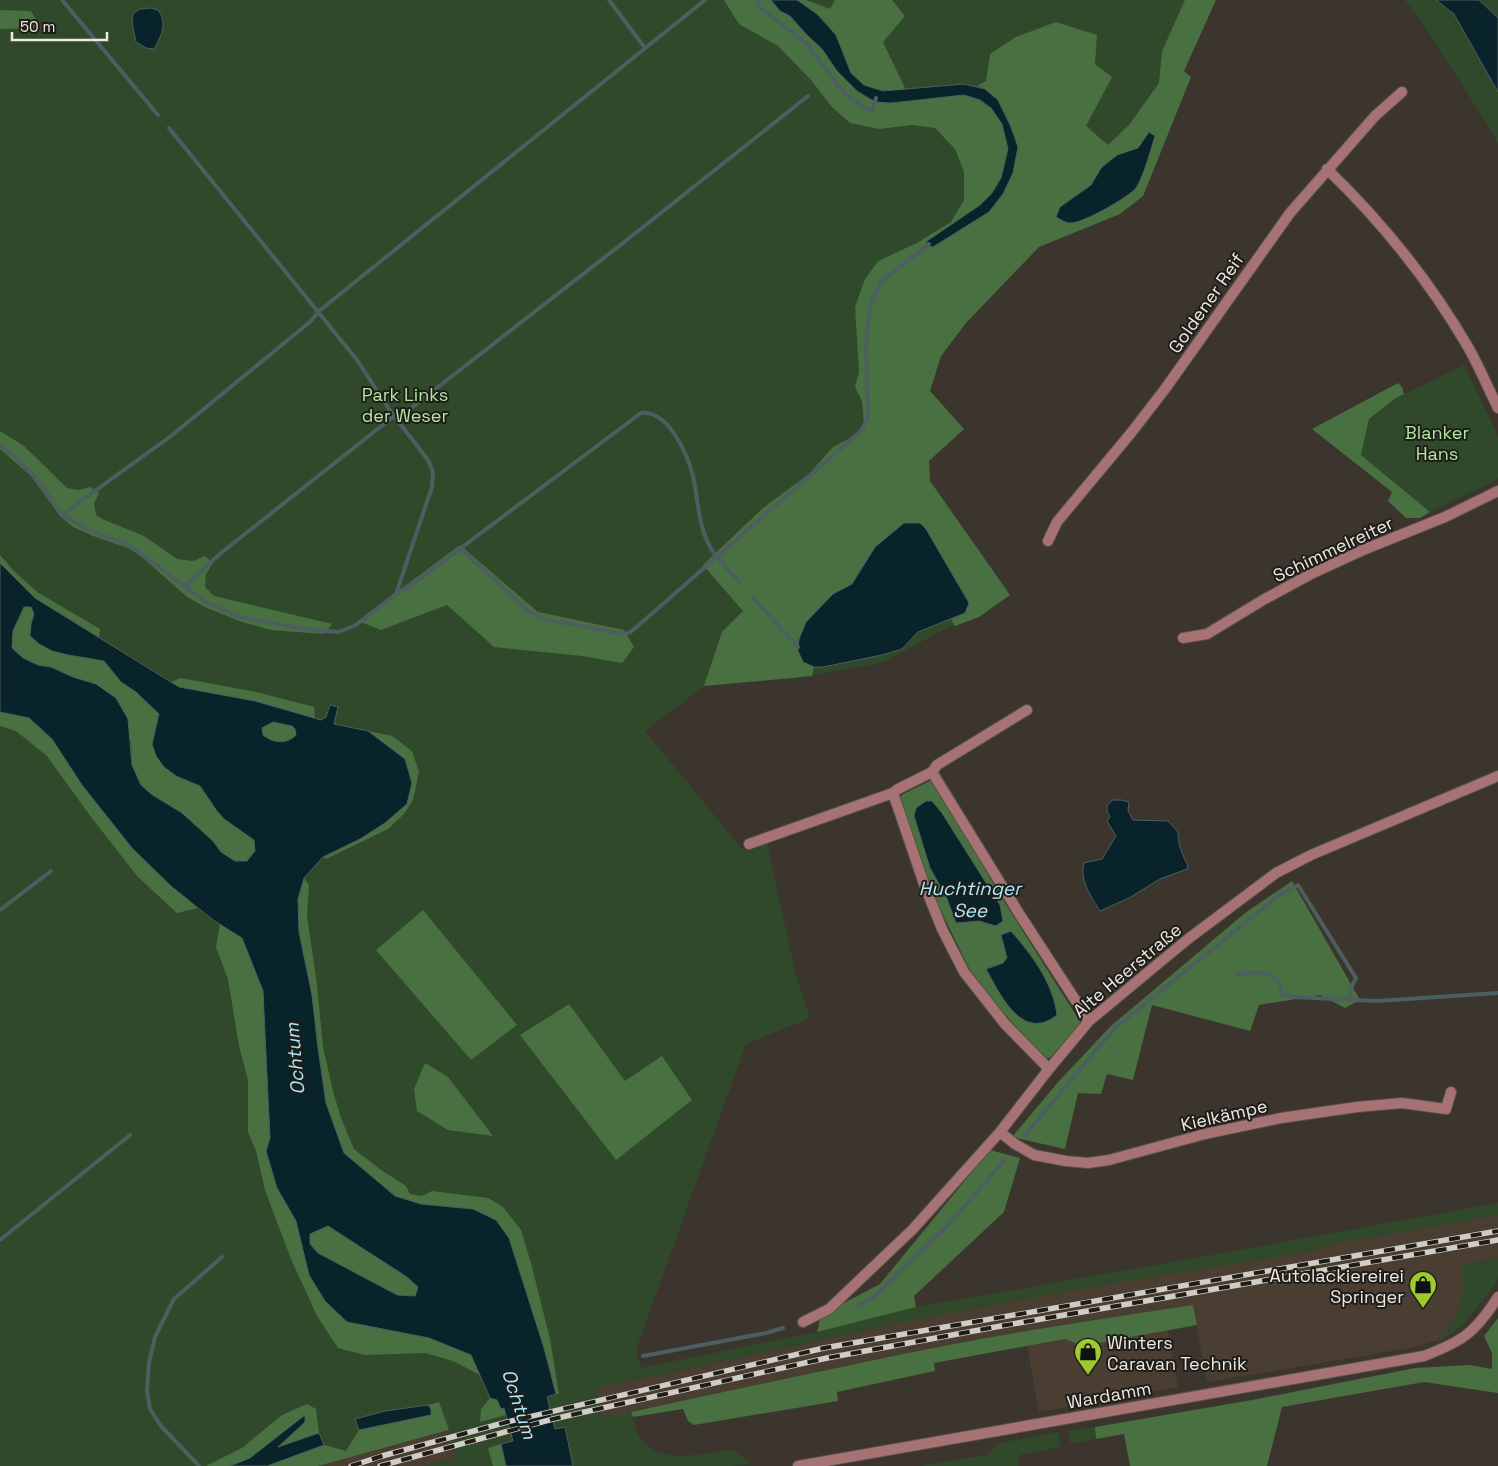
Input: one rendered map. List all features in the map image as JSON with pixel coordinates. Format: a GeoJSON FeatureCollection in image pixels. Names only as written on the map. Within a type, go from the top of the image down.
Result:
{"type":"FeatureCollection","features":[{"type":"Feature","properties":{"kind":"street","name":"Goldener Reif"},"geometry":{"type":"LineString","coordinates":[[1048,541],[1057,522],[1128,437],[1161,394],[1290,213],[1327,169],[1376,116],[1402,92]]}},
{"type":"Feature","properties":{"kind":"street"},"geometry":{"type":"LineString","coordinates":[[1327,169],[1389,233],[1420,272],[1469,349],[1498,408]]}},
{"type":"Feature","properties":{"kind":"street","name":"Schimmelreiter"},"geometry":{"type":"LineString","coordinates":[[1184,638],[1207,634],[1311,574],[1445,517],[1498,491]]}},
{"type":"Feature","properties":{"kind":"street"},"geometry":{"type":"LineString","coordinates":[[750,844],[893,793],[932,772],[937,765],[1027,710]]}},
{"type":"Feature","properties":{"kind":"street"},"geometry":{"type":"LineString","coordinates":[[932,772],[1020,915],[1089,1021]]}},
{"type":"Feature","properties":{"kind":"street","name":"Alte Heerstraße"},"geometry":{"type":"LineString","coordinates":[[804,1322],[829,1308],[913,1229],[1000,1132],[1089,1021],[1188,939],[1276,873],[1311,855],[1498,776]]}},
{"type":"Feature","properties":{"kind":"street"},"geometry":{"type":"LineString","coordinates":[[893,793],[924,884],[942,929],[964,972],[1006,1024],[1049,1069]]}},
{"type":"Feature","properties":{"kind":"street","name":"Kielkämpe"},"geometry":{"type":"LineString","coordinates":[[1000,1132],[1015,1144],[1034,1155],[1088,1163],[1109,1160],[1205,1134],[1281,1118],[1357,1107],[1402,1104],[1446,1109],[1451,1092]]}},
{"type":"Feature","properties":{"kind":"street","name":"Wardamm"},"geometry":{"type":"LineString","coordinates":[[798,1466],[1424,1356],[1454,1344],[1478,1326],[1498,1297]]}},
{"type":"Feature","properties":{"kind":"shaded area"},"geometry":{"type":"Polygon","coordinates":[[[1498,1215],[1498,1258],[1463,1264],[1463,1292],[1458,1315],[1447,1332],[1436,1341],[1409,1348],[1207,1382],[1193,1306],[1086,1321],[955,1344],[603,1418],[580,1389],[639,1379],[922,1318],[1108,1284],[1318,1250],[1327,1245],[1498,1215]]]}},
{"type":"Feature","properties":{"kind":"shaded area"},"geometry":{"type":"Polygon","coordinates":[[[1168,1330],[1178,1387],[1039,1412],[1027,1346],[1065,1339],[1082,1346],[1168,1330]]]}},
{"type":"Feature","properties":{"kind":"shaded area"},"geometry":{"type":"Polygon","coordinates":[[[506,1415],[501,1444],[424,1466],[318,1466],[506,1415]]]}},
{"type":"Feature","properties":{"kind":"green space","name":"Park Links der Weser"},"geometry":{"type":"Polygon","coordinates":[[[0,0],[1216,0],[1184,71],[1191,77],[1143,196],[1120,214],[1039,247],[966,323],[941,356],[930,391],[964,429],[929,461],[930,481],[1010,595],[979,617],[943,630],[884,662],[799,678],[704,686],[645,731],[742,849],[753,850],[767,843],[795,971],[810,1018],[746,1044],[636,1350],[641,1368],[817,1332],[916,1307],[1498,1203],[1498,1215],[1327,1245],[1318,1250],[1108,1284],[922,1318],[596,1388],[603,1417],[631,1412],[640,1438],[648,1447],[658,1452],[682,1456],[732,1450],[752,1463],[732,1466],[424,1466],[456,1457],[448,1430],[318,1466],[0,1466],[0,0]],[[568,1004],[521,1035],[625,1081],[568,1004]],[[516,1025],[458,1044],[471,1060],[516,1025]]]}},
{"type":"Feature","properties":{"kind":"green space"},"geometry":{"type":"Polygon","coordinates":[[[724,0],[771,0],[780,11],[790,16],[822,49],[837,71],[857,91],[875,102],[891,103],[964,95],[980,100],[991,108],[1002,124],[1008,149],[1001,178],[992,193],[980,205],[927,241],[989,212],[1018,147],[985,89],[977,86],[986,81],[990,54],[1016,37],[1056,22],[1097,35],[1095,64],[1112,77],[1086,126],[1108,145],[1129,125],[1159,83],[1162,51],[1185,0],[1216,0],[1184,71],[1191,77],[1143,196],[1120,214],[1039,247],[966,323],[941,356],[930,391],[964,429],[929,461],[930,481],[1010,595],[979,617],[955,626],[951,619],[965,613],[969,603],[926,529],[920,523],[861,568],[852,584],[833,594],[806,622],[803,662],[814,667],[812,676],[704,686],[722,632],[743,611],[703,565],[763,508],[809,474],[833,447],[856,435],[864,423],[862,401],[855,387],[859,372],[855,307],[865,279],[878,261],[917,243],[951,222],[964,200],[964,172],[955,149],[935,128],[912,125],[879,129],[850,123],[832,107],[811,80],[778,46],[739,24],[724,0]]]}},
{"type":"Feature","properties":{"kind":"green space"},"geometry":{"type":"Polygon","coordinates":[[[797,0],[806,0],[830,9],[835,0],[892,0],[905,16],[883,42],[906,90],[876,89],[868,87],[856,79],[849,68],[833,31],[814,12],[797,0]]]}},
{"type":"Feature","properties":{"kind":"green space"},"geometry":{"type":"Polygon","coordinates":[[[1405,0],[1498,0],[1498,144],[1425,27],[1405,0]]]}},
{"type":"Feature","properties":{"kind":"green space"},"geometry":{"type":"Polygon","coordinates":[[[0,10],[31,11],[40,28],[0,29],[0,10]]]}},
{"type":"Feature","properties":{"kind":"green space","name":"Blanker Hans"},"geometry":{"type":"Polygon","coordinates":[[[1464,365],[1498,436],[1498,479],[1430,512],[1361,455],[1369,419],[1396,398],[1464,365]]]}},
{"type":"Feature","properties":{"kind":"green space"},"geometry":{"type":"Polygon","coordinates":[[[1398,383],[1402,387],[1404,394],[1369,419],[1361,455],[1430,512],[1420,518],[1406,518],[1388,501],[1392,492],[1312,429],[1398,383]]]}},
{"type":"Feature","properties":{"kind":"green space"},"geometry":{"type":"Polygon","coordinates":[[[0,431],[24,446],[67,488],[78,490],[90,487],[99,493],[94,503],[96,515],[102,519],[144,536],[177,559],[193,561],[205,556],[213,563],[206,574],[205,587],[214,596],[332,624],[324,634],[271,630],[242,622],[207,608],[187,597],[141,556],[128,548],[73,527],[60,516],[31,476],[0,449],[0,431]]]}},
{"type":"Feature","properties":{"kind":"green space"},"geometry":{"type":"Polygon","coordinates":[[[460,545],[538,612],[624,630],[634,647],[622,663],[582,656],[494,647],[447,605],[381,630],[358,621],[460,545]]]}},
{"type":"Feature","properties":{"kind":"green space"},"geometry":{"type":"Polygon","coordinates":[[[0,555],[37,592],[100,629],[99,638],[35,598],[0,563],[0,555]]]}},
{"type":"Feature","properties":{"kind":"green space"},"geometry":{"type":"Polygon","coordinates":[[[24,607],[31,607],[34,614],[31,624],[88,658],[104,661],[121,682],[136,692],[159,714],[155,731],[164,767],[176,776],[200,786],[224,819],[254,840],[255,851],[247,861],[235,861],[221,852],[213,841],[182,813],[151,794],[141,785],[132,765],[131,741],[96,684],[73,677],[51,667],[38,665],[23,658],[12,648],[12,631],[24,607]]]}},
{"type":"Feature","properties":{"kind":"green space"},"geometry":{"type":"Polygon","coordinates":[[[181,678],[256,692],[314,707],[315,719],[255,701],[179,687],[171,682],[181,678]]]}},
{"type":"Feature","properties":{"kind":"green space"},"geometry":{"type":"Polygon","coordinates":[[[0,712],[29,718],[52,739],[82,785],[132,848],[171,886],[198,908],[177,913],[137,876],[47,756],[16,731],[0,726],[0,712]]]}},
{"type":"Feature","properties":{"kind":"green space"},"geometry":{"type":"Polygon","coordinates":[[[273,722],[292,726],[295,729],[296,735],[284,742],[267,738],[263,735],[262,728],[273,722]]]}},
{"type":"Feature","properties":{"kind":"green space"},"geometry":{"type":"Polygon","coordinates":[[[368,731],[392,736],[412,751],[419,772],[413,800],[404,814],[388,829],[326,859],[323,857],[367,834],[407,804],[405,759],[368,731]]]}},
{"type":"Feature","properties":{"kind":"green space"},"geometry":{"type":"Polygon","coordinates":[[[930,781],[936,785],[998,892],[1081,1023],[1050,1058],[1041,1055],[995,1003],[970,970],[941,911],[921,861],[900,797],[930,781]],[[957,838],[946,896],[956,923],[979,921],[995,926],[1003,921],[978,870],[957,838]],[[1001,935],[1007,958],[1003,963],[986,970],[1055,1002],[1030,953],[1001,935]]]}},
{"type":"Feature","properties":{"kind":"green space"},"geometry":{"type":"Polygon","coordinates":[[[304,878],[309,885],[307,916],[317,985],[323,1047],[341,1118],[354,1149],[406,1186],[410,1194],[422,1196],[432,1191],[488,1198],[503,1207],[521,1230],[531,1263],[550,1339],[559,1394],[556,1394],[544,1348],[509,1238],[496,1220],[473,1209],[421,1204],[395,1196],[344,1153],[326,1103],[312,995],[299,932],[298,899],[304,878]]]}},
{"type":"Feature","properties":{"kind":"green space"},"geometry":{"type":"Polygon","coordinates":[[[1292,881],[1360,1000],[1345,1008],[1320,995],[1259,1005],[1250,1031],[1152,1005],[1133,1080],[1107,1074],[1101,1094],[1078,1093],[1065,1149],[1012,1137],[1059,1081],[1111,1026],[1245,913],[1292,881]]]}},
{"type":"Feature","properties":{"kind":"green space"},"geometry":{"type":"Polygon","coordinates":[[[423,910],[517,1025],[471,1060],[376,950],[423,910]]]}},
{"type":"Feature","properties":{"kind":"green space"},"geometry":{"type":"Polygon","coordinates":[[[220,924],[242,938],[263,991],[270,1138],[266,1152],[277,1188],[296,1221],[309,1275],[325,1301],[347,1322],[429,1338],[471,1355],[480,1375],[453,1361],[425,1353],[365,1355],[338,1348],[317,1316],[291,1259],[265,1190],[256,1151],[248,1132],[248,1080],[239,1046],[228,979],[216,947],[220,924]]]}},
{"type":"Feature","properties":{"kind":"green space"},"geometry":{"type":"Polygon","coordinates":[[[569,1004],[625,1081],[662,1056],[692,1100],[616,1160],[520,1035],[569,1004]]]}},
{"type":"Feature","properties":{"kind":"green space"},"geometry":{"type":"Polygon","coordinates":[[[425,1063],[448,1077],[493,1136],[448,1130],[417,1111],[414,1089],[425,1063]]]}},
{"type":"Feature","properties":{"kind":"green space"},"geometry":{"type":"Polygon","coordinates":[[[990,1150],[1020,1158],[1004,1212],[914,1296],[916,1307],[817,1332],[821,1315],[880,1284],[990,1150]]]}},
{"type":"Feature","properties":{"kind":"green space"},"geometry":{"type":"Polygon","coordinates":[[[328,1226],[407,1277],[418,1287],[415,1296],[398,1295],[318,1253],[310,1244],[310,1234],[328,1226]]]}},
{"type":"Feature","properties":{"kind":"green space"},"geometry":{"type":"Polygon","coordinates":[[[1498,1258],[1498,1278],[1495,1285],[1462,1326],[1440,1341],[1436,1341],[1452,1324],[1457,1315],[1463,1287],[1462,1264],[1498,1258]]]}},
{"type":"Feature","properties":{"kind":"green space"},"geometry":{"type":"Polygon","coordinates":[[[1193,1305],[1197,1325],[1082,1346],[1065,1339],[934,1363],[935,1371],[837,1392],[838,1401],[694,1425],[688,1421],[683,1409],[633,1417],[631,1412],[954,1344],[1193,1305]]]}},
{"type":"Feature","properties":{"kind":"green space"},"geometry":{"type":"Polygon","coordinates":[[[1498,1318],[1498,1393],[1424,1382],[1282,1407],[1267,1466],[1130,1466],[1124,1434],[1096,1439],[1095,1427],[1252,1400],[1415,1368],[1469,1365],[1492,1369],[1492,1353],[1484,1336],[1498,1318]]]}},
{"type":"Feature","properties":{"kind":"green space"},"geometry":{"type":"Polygon","coordinates":[[[490,1398],[498,1400],[501,1408],[504,1408],[506,1415],[480,1422],[481,1409],[490,1398]]]}},
{"type":"Feature","properties":{"kind":"green space"},"geometry":{"type":"Polygon","coordinates":[[[439,1402],[449,1430],[318,1466],[267,1466],[324,1445],[346,1451],[359,1430],[430,1415],[431,1409],[428,1405],[439,1402]]]}},
{"type":"Feature","properties":{"kind":"green space"},"geometry":{"type":"Polygon","coordinates":[[[307,1404],[316,1409],[319,1433],[277,1448],[305,1422],[305,1416],[250,1458],[230,1466],[206,1466],[242,1448],[282,1415],[307,1404]]]}},
{"type":"Feature","properties":{"kind":"green space"},"geometry":{"type":"Polygon","coordinates":[[[1095,1427],[1096,1439],[1071,1444],[1068,1431],[1095,1427]]]}},
{"type":"Feature","properties":{"kind":"green space"},"geometry":{"type":"Polygon","coordinates":[[[1058,1432],[1061,1447],[1019,1455],[1018,1466],[920,1466],[986,1455],[1000,1443],[1058,1432]]]}},
{"type":"Feature","properties":{"kind":"green space"},"geometry":{"type":"Polygon","coordinates":[[[501,1444],[506,1466],[493,1466],[488,1448],[501,1444]]]}},
{"type":"Feature","properties":{"kind":"water"},"geometry":{"type":"Polygon","coordinates":[[[771,0],[797,0],[817,14],[836,35],[851,73],[864,85],[883,91],[964,84],[985,89],[998,100],[1018,147],[1013,173],[1003,194],[989,212],[933,247],[926,246],[927,241],[980,205],[992,193],[1001,178],[1008,149],[1002,124],[991,108],[980,100],[964,95],[891,103],[875,102],[857,91],[837,71],[822,49],[790,16],[780,11],[771,0]]]}},
{"type":"Feature","properties":{"kind":"water"},"geometry":{"type":"Polygon","coordinates":[[[1436,0],[1479,0],[1498,18],[1498,92],[1454,14],[1436,0]]]}},
{"type":"Feature","properties":{"kind":"water"},"geometry":{"type":"Polygon","coordinates":[[[150,8],[158,10],[163,20],[161,35],[154,49],[146,48],[136,42],[132,22],[133,14],[140,9],[150,8]]]}},
{"type":"Feature","properties":{"kind":"water"},"geometry":{"type":"Polygon","coordinates":[[[1149,132],[1155,136],[1147,163],[1136,188],[1132,192],[1105,209],[1076,222],[1068,223],[1056,217],[1060,207],[1091,185],[1101,168],[1117,155],[1138,148],[1149,132]]]}},
{"type":"Feature","properties":{"kind":"water"},"geometry":{"type":"Polygon","coordinates":[[[904,523],[920,523],[926,529],[969,603],[965,613],[918,632],[902,649],[823,667],[814,667],[803,662],[798,651],[799,639],[806,622],[833,594],[852,584],[875,547],[904,523]]]}},
{"type":"Feature","properties":{"kind":"water","name":"Ochtum"},"geometry":{"type":"Polygon","coordinates":[[[0,563],[35,598],[179,687],[255,701],[321,720],[326,717],[330,705],[338,707],[334,724],[368,731],[405,759],[412,783],[407,804],[385,823],[360,839],[323,857],[304,878],[298,899],[299,932],[312,995],[326,1103],[344,1153],[395,1196],[421,1204],[473,1209],[496,1220],[509,1238],[544,1348],[556,1394],[547,1397],[555,1429],[565,1427],[573,1466],[506,1466],[501,1444],[513,1441],[504,1408],[501,1409],[497,1400],[490,1398],[471,1355],[429,1338],[347,1322],[325,1301],[309,1275],[296,1221],[277,1188],[266,1151],[270,1138],[263,991],[242,938],[213,920],[171,886],[132,848],[82,785],[52,739],[29,718],[0,712],[0,563]],[[24,607],[13,631],[12,648],[23,658],[38,665],[51,667],[73,677],[96,684],[116,698],[128,719],[132,765],[141,785],[151,794],[182,813],[213,841],[221,852],[235,861],[247,861],[255,851],[254,840],[224,819],[200,786],[176,776],[164,767],[156,756],[152,744],[159,714],[136,692],[121,682],[104,661],[52,651],[39,644],[30,636],[34,614],[31,607],[24,607]],[[273,722],[262,728],[263,735],[267,738],[284,742],[296,735],[295,729],[292,726],[273,722]],[[328,1226],[310,1234],[310,1244],[318,1253],[397,1295],[415,1296],[418,1287],[407,1277],[328,1226]]]}},
{"type":"Feature","properties":{"kind":"water"},"geometry":{"type":"Polygon","coordinates":[[[1113,800],[1129,802],[1128,811],[1133,820],[1168,821],[1178,832],[1181,849],[1188,866],[1187,869],[1160,879],[1129,898],[1100,911],[1087,888],[1083,869],[1084,863],[1102,859],[1116,836],[1107,821],[1110,817],[1107,805],[1113,800]]]}},
{"type":"Feature","properties":{"kind":"water","name":"Huchtinger See"},"geometry":{"type":"Polygon","coordinates":[[[926,801],[932,801],[942,813],[1000,905],[1003,921],[996,926],[979,921],[956,923],[946,896],[930,868],[914,816],[916,808],[926,801]]]}},
{"type":"Feature","properties":{"kind":"water","name":"Huchtinger See"},"geometry":{"type":"Polygon","coordinates":[[[1011,931],[1034,960],[1046,981],[1055,1003],[1057,1015],[1044,1022],[1033,1023],[1023,1019],[1014,1012],[1005,1002],[986,969],[1003,963],[1007,958],[1001,935],[1011,931]]]}},
{"type":"Feature","properties":{"kind":"water"},"geometry":{"type":"Polygon","coordinates":[[[428,1405],[431,1409],[431,1415],[359,1430],[355,1419],[385,1411],[428,1405]]]}},
{"type":"Feature","properties":{"kind":"water"},"geometry":{"type":"Polygon","coordinates":[[[305,1415],[305,1422],[278,1447],[319,1433],[324,1445],[267,1466],[230,1466],[250,1458],[305,1415]]]}},
{"type":"Feature","properties":{"kind":"waterway"},"geometry":{"type":"LineString","coordinates":[[62,0],[158,115]]}},
{"type":"Feature","properties":{"kind":"waterway"},"geometry":{"type":"LineString","coordinates":[[609,0],[645,48]]}},
{"type":"Feature","properties":{"kind":"waterway"},"geometry":{"type":"LineString","coordinates":[[63,514],[171,436],[311,321],[319,311],[705,0]]}},
{"type":"Feature","properties":{"kind":"waterway"},"geometry":{"type":"LineString","coordinates":[[757,0],[758,6],[806,43],[845,94],[872,111],[876,98]]}},
{"type":"Feature","properties":{"kind":"waterway"},"geometry":{"type":"LineString","coordinates":[[397,419],[808,96]]}},
{"type":"Feature","properties":{"kind":"waterway"},"geometry":{"type":"LineString","coordinates":[[0,445],[34,476],[63,515],[86,529],[129,545],[206,602],[240,617],[303,629],[338,632],[356,625],[396,594],[432,487],[433,472],[428,460],[391,412],[357,360],[169,128]]}},
{"type":"Feature","properties":{"kind":"waterway"},"geometry":{"type":"LineString","coordinates":[[460,548],[526,609],[539,618],[617,633],[626,634],[632,631],[862,430],[868,416],[866,344],[870,305],[882,281],[929,244]]}},
{"type":"Feature","properties":{"kind":"waterway"},"geometry":{"type":"LineString","coordinates":[[396,594],[417,581],[641,413],[651,414],[660,418],[681,445],[693,476],[706,539],[716,556],[739,582]]}},
{"type":"Feature","properties":{"kind":"waterway"},"geometry":{"type":"LineString","coordinates":[[185,586],[221,553],[394,416]]}},
{"type":"Feature","properties":{"kind":"waterway"},"geometry":{"type":"LineString","coordinates":[[753,598],[798,647]]}},
{"type":"Feature","properties":{"kind":"waterway"},"geometry":{"type":"LineString","coordinates":[[0,910],[51,871]]}},
{"type":"Feature","properties":{"kind":"waterway"},"geometry":{"type":"LineString","coordinates":[[1025,1135],[1114,1029],[1282,893],[1298,885],[1356,978],[1350,990],[1350,1000]]}},
{"type":"Feature","properties":{"kind":"waterway"},"geometry":{"type":"LineString","coordinates":[[1236,975],[1265,973],[1279,982],[1282,994],[1293,997],[1377,1001],[1498,993]]}},
{"type":"Feature","properties":{"kind":"waterway"},"geometry":{"type":"LineString","coordinates":[[0,1240],[130,1135]]}},
{"type":"Feature","properties":{"kind":"waterway"},"geometry":{"type":"LineString","coordinates":[[858,1306],[873,1298],[947,1226],[1004,1161]]}},
{"type":"Feature","properties":{"kind":"waterway"},"geometry":{"type":"LineString","coordinates":[[199,1466],[161,1426],[150,1409],[147,1391],[149,1362],[155,1337],[174,1299],[222,1257]]}},
{"type":"Feature","properties":{"kind":"waterway"},"geometry":{"type":"LineString","coordinates":[[643,1356],[766,1333],[783,1328]]}},
{"type":"Feature","properties":{"kind":"railway"},"geometry":{"type":"LineString","coordinates":[[351,1466],[507,1422],[824,1348],[1498,1231]]}},
{"type":"Feature","properties":{"kind":"railway"},"geometry":{"type":"LineString","coordinates":[[380,1466],[553,1419],[827,1358],[1498,1240]]}},
{"type":"Feature","properties":{"kind":"place","name":"Autolackiereirei Springer"},"geometry":{"type":"Point","coordinates":[1423,1309]}},
{"type":"Feature","properties":{"kind":"place","name":"Winters Caravan Technik"},"geometry":{"type":"Point","coordinates":[1088,1376]}}]}
